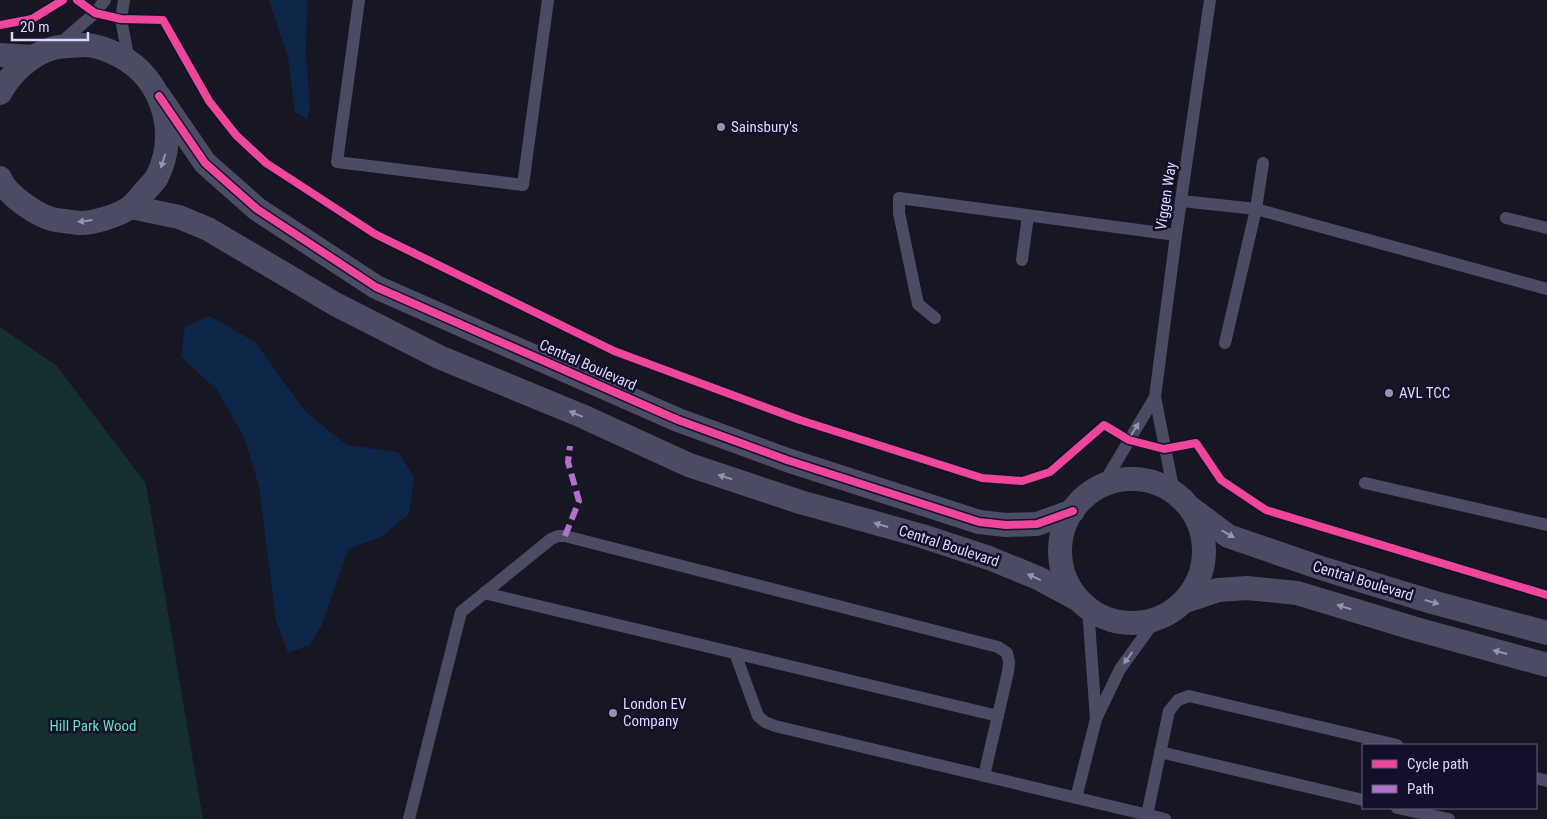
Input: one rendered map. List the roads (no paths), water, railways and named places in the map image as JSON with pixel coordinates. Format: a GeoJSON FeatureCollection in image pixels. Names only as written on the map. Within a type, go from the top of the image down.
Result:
{"type":"FeatureCollection","features":[{"type":"Feature","properties":{"kind":"street","name":"Central Boulevard"},"geometry":{"type":"LineString","coordinates":[[43,53],[85,45],[109,50],[129,61],[151,82],[206,163],[257,209],[376,287],[678,420],[787,460],[896,496],[979,522],[1006,525],[1037,524],[1072,511]]}},
{"type":"Feature","properties":{"kind":"street"},"geometry":{"type":"LineString","coordinates":[[0,56],[43,53]]}},
{"type":"Feature","properties":{"kind":"street"},"geometry":{"type":"LineString","coordinates":[[0,93],[8,79],[43,53]]}},
{"type":"Feature","properties":{"kind":"street"},"geometry":{"type":"LineString","coordinates":[[0,180],[18,200],[49,218],[81,223],[116,215],[131,208],[156,178],[164,158],[168,136],[166,118],[159,96]]}},
{"type":"Feature","properties":{"kind":"street","name":"Central Boulevard"},"geometry":{"type":"LineString","coordinates":[[131,208],[179,217],[208,229],[335,304],[440,357],[582,416],[689,465],[800,502],[922,536],[989,558],[1038,578],[1083,604]]}},
{"type":"Feature","properties":{"kind":"street"},"geometry":{"type":"LineString","coordinates":[[1126,480],[1141,480],[1158,484],[1181,499],[1199,522],[1204,538],[1204,555],[1202,573],[1195,587],[1185,601],[1172,612],[1157,618],[1141,622],[1123,622],[1104,617],[1083,604],[1064,575],[1060,547],[1064,529],[1072,511],[1084,498],[1102,486],[1126,480]]}},
{"type":"Feature","properties":{"kind":"street","name":"Central Boulevard"},"geometry":{"type":"LineString","coordinates":[[1181,499],[1228,536],[1324,569],[1432,602],[1547,633]]}},
{"type":"Feature","properties":{"kind":"street","name":"Central Boulevard"},"geometry":{"type":"LineString","coordinates":[[1185,601],[1218,590],[1247,588],[1298,593],[1416,629],[1547,665]]}},
{"type":"Feature","properties":{"kind":"lane"},"geometry":{"type":"LineString","coordinates":[[43,53],[95,13],[105,0]]}},
{"type":"Feature","properties":{"kind":"lane"},"geometry":{"type":"LineString","coordinates":[[124,0],[121,20],[129,61]]}},
{"type":"Feature","properties":{"kind":"lane"},"geometry":{"type":"LineString","coordinates":[[358,0],[338,162],[523,186],[548,0]]}},
{"type":"Feature","properties":{"kind":"lane","name":"Viggen Way"},"geometry":{"type":"LineString","coordinates":[[1181,499],[1155,397],[1210,0]]}},
{"type":"Feature","properties":{"kind":"lane"},"geometry":{"type":"LineString","coordinates":[[1225,342],[1256,209],[1263,163]]}},
{"type":"Feature","properties":{"kind":"lane"},"geometry":{"type":"LineString","coordinates":[[935,318],[918,304],[899,213],[899,198],[1176,235]]}},
{"type":"Feature","properties":{"kind":"lane"},"geometry":{"type":"LineString","coordinates":[[1182,201],[1256,209],[1547,290]]}},
{"type":"Feature","properties":{"kind":"lane"},"geometry":{"type":"LineString","coordinates":[[1022,260],[1028,216]]}},
{"type":"Feature","properties":{"kind":"lane"},"geometry":{"type":"LineString","coordinates":[[1506,218],[1547,227]]}},
{"type":"Feature","properties":{"kind":"lane","name":"Viggen Way"},"geometry":{"type":"LineString","coordinates":[[1102,486],[1155,397]]}},
{"type":"Feature","properties":{"kind":"lane"},"geometry":{"type":"LineString","coordinates":[[1364,483],[1547,525]]}},
{"type":"Feature","properties":{"kind":"lane"},"geometry":{"type":"LineString","coordinates":[[409,819],[461,612],[558,536],[565,536],[998,648],[1006,653],[1009,662],[984,776]]}},
{"type":"Feature","properties":{"kind":"lane"},"geometry":{"type":"LineString","coordinates":[[484,593],[998,716]]}},
{"type":"Feature","properties":{"kind":"lane"},"geometry":{"type":"LineString","coordinates":[[1083,604],[1096,719]]}},
{"type":"Feature","properties":{"kind":"lane"},"geometry":{"type":"LineString","coordinates":[[1076,798],[1096,719],[1120,669],[1157,618]]}},
{"type":"Feature","properties":{"kind":"lane"},"geometry":{"type":"LineString","coordinates":[[735,653],[758,716],[764,722],[1164,819]]}},
{"type":"Feature","properties":{"kind":"lane"},"geometry":{"type":"LineString","coordinates":[[1147,815],[1169,711],[1178,700],[1189,696],[1392,744]]}},
{"type":"Feature","properties":{"kind":"lane"},"geometry":{"type":"LineString","coordinates":[[1160,752],[1362,800]]}},
{"type":"Feature","properties":{"kind":"lane"},"geometry":{"type":"LineString","coordinates":[[1402,809],[1449,819]]}},
{"type":"Feature","properties":{"kind":"water"},"geometry":{"type":"Polygon","coordinates":[[[269,0],[307,0],[306,56],[310,107],[307,119],[295,112],[288,57],[269,0]]]}},
{"type":"Feature","properties":{"kind":"water"},"geometry":{"type":"Polygon","coordinates":[[[210,316],[255,342],[305,411],[347,445],[398,452],[414,476],[409,514],[381,537],[348,549],[322,625],[309,645],[288,653],[276,620],[259,486],[244,437],[217,390],[181,357],[185,326],[210,316]]]}},
{"type":"Feature","properties":{"kind":"place","name":"Sainsbury's"},"geometry":{"type":"Point","coordinates":[721,127]}},
{"type":"Feature","properties":{"kind":"place","name":"AVL TCC"},"geometry":{"type":"Point","coordinates":[1389,393]}},
{"type":"Feature","properties":{"kind":"place","name":"London EV Company"},"geometry":{"type":"Point","coordinates":[613,713]}},
{"type":"Feature","properties":{"kind":"park label","name":"Hill Park Wood"},"geometry":{"type":"Point","coordinates":[93,726]}}]}
